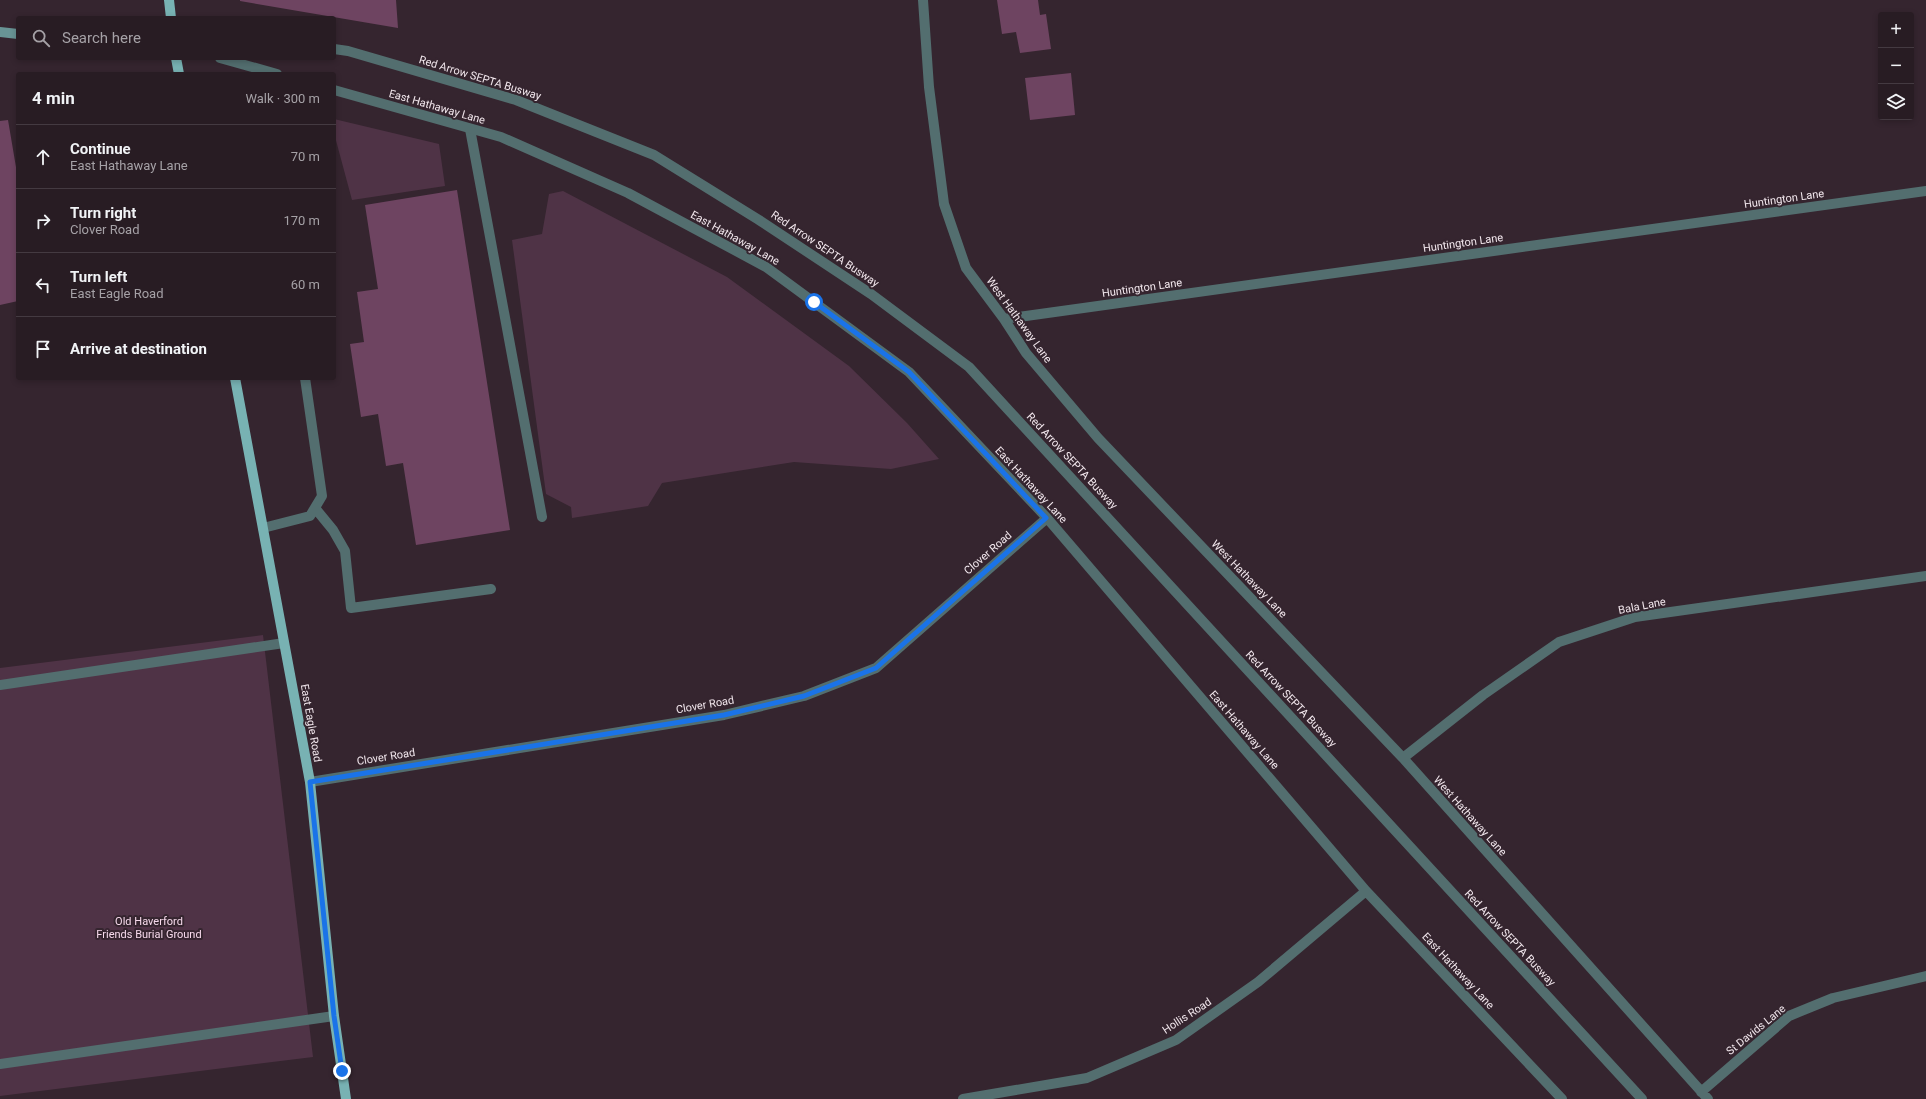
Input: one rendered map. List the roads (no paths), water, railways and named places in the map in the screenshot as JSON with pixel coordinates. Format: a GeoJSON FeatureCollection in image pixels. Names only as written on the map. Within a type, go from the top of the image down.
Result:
{"type":"FeatureCollection","features":[{"type":"Feature","properties":{"kind":"main road"},"geometry":{"type":"LineString","coordinates":[[169,0],[171,16]]}},
{"type":"Feature","properties":{"kind":"main road"},"geometry":{"type":"LineString","coordinates":[[176,60],[179,72]]}},
{"type":"Feature","properties":{"kind":"main road","name":"East Eagle Road"},"geometry":{"type":"LineString","coordinates":[[235,380],[310,782],[334,1016],[346,1099]]}},
{"type":"Feature","properties":{"kind":"street","name":"West Hathaway Lane"},"geometry":{"type":"LineString","coordinates":[[923,0],[929,87],[944,204],[966,268],[1004,319],[1026,354],[1098,438],[1403,758],[1704,1096]]}},
{"type":"Feature","properties":{"kind":"street"},"geometry":{"type":"LineString","coordinates":[[0,32],[16,34]]}},
{"type":"Feature","properties":{"kind":"street","name":"Red Arrow SEPTA Busway"},"geometry":{"type":"LineString","coordinates":[[336,49],[348,51],[516,100],[654,155],[759,220],[871,294],[969,367],[1642,1099]]}},
{"type":"Feature","properties":{"kind":"street"},"geometry":{"type":"LineString","coordinates":[[227,60],[270,72]]}},
{"type":"Feature","properties":{"kind":"street","name":"East Hathaway Lane"},"geometry":{"type":"LineString","coordinates":[[336,91],[501,137],[628,192],[766,267],[909,372],[1046,518],[1366,891],[1562,1099]]}},
{"type":"Feature","properties":{"kind":"street"},"geometry":{"type":"LineString","coordinates":[[470,129],[542,518]]}},
{"type":"Feature","properties":{"kind":"street","name":"Huntington Lane"},"geometry":{"type":"LineString","coordinates":[[1004,319],[1926,191]]}},
{"type":"Feature","properties":{"kind":"street"},"geometry":{"type":"LineString","coordinates":[[263,528],[310,516],[322,496],[305,380]]}},
{"type":"Feature","properties":{"kind":"street"},"geometry":{"type":"LineString","coordinates":[[315,508],[333,530],[344,552],[351,608],[491,589]]}},
{"type":"Feature","properties":{"kind":"street","name":"Clover Road"},"geometry":{"type":"LineString","coordinates":[[310,782],[724,715],[804,696],[876,668],[1046,518]]}},
{"type":"Feature","properties":{"kind":"street","name":"Bala Lane"},"geometry":{"type":"LineString","coordinates":[[1403,758],[1483,696],[1559,642],[1635,617],[1926,576]]}},
{"type":"Feature","properties":{"kind":"street"},"geometry":{"type":"LineString","coordinates":[[0,685],[284,643]]}},
{"type":"Feature","properties":{"kind":"street","name":"Hollis Road"},"geometry":{"type":"LineString","coordinates":[[963,1099],[1087,1078],[1176,1040],[1258,982],[1366,891]]}},
{"type":"Feature","properties":{"kind":"street","name":"St Davids Lane"},"geometry":{"type":"LineString","coordinates":[[1704,1096],[1789,1016],[1833,998],[1926,976]]}},
{"type":"Feature","properties":{"kind":"street"},"geometry":{"type":"LineString","coordinates":[[0,1064],[334,1016]]}},
{"type":"Feature","properties":{"kind":"park label","name":"Old Haverford Friends Burial Ground"},"geometry":{"type":"Point","coordinates":[149,927]}}]}
